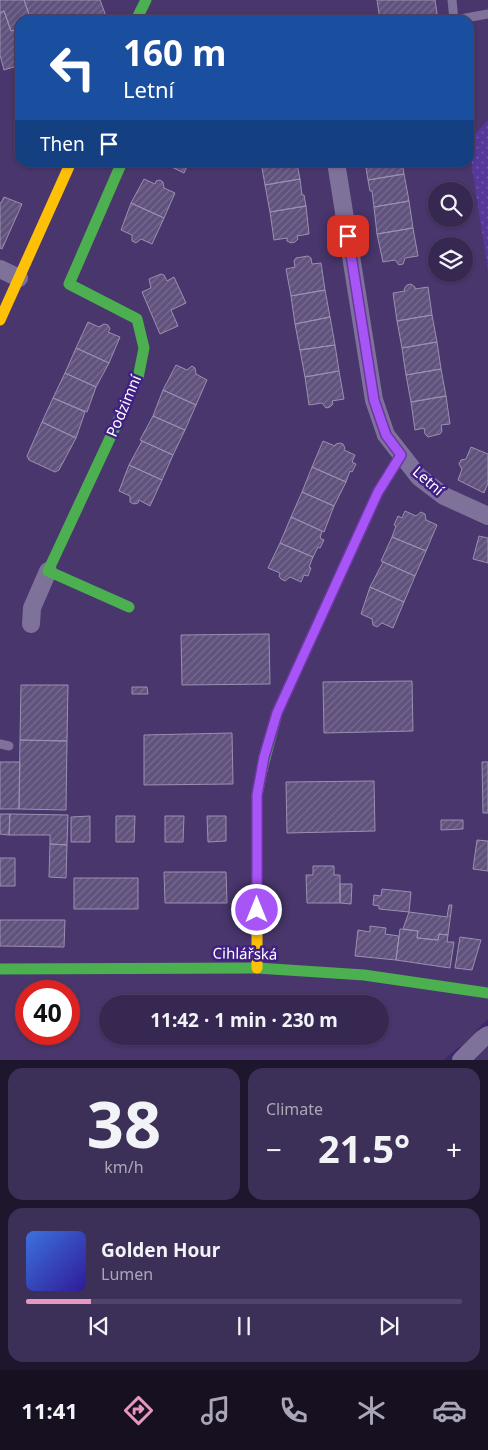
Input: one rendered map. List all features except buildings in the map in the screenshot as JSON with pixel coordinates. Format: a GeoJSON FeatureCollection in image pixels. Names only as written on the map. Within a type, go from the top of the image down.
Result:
{"type":"FeatureCollection","features":[{"type":"Feature","properties":{"kind":"street"},"geometry":{"type":"LineString","coordinates":[[0,320],[69,167]]}},
{"type":"Feature","properties":{"kind":"street","name":"Podzimní"},"geometry":{"type":"LineString","coordinates":[[31,624],[32,608],[138,378],[144,348],[137,319],[69,284],[120,167]]}},
{"type":"Feature","properties":{"kind":"street","name":"Letní"},"geometry":{"type":"LineString","coordinates":[[337,167],[374,400],[386,435],[419,477],[444,496],[488,516]]}},
{"type":"Feature","properties":{"kind":"street"},"geometry":{"type":"LineString","coordinates":[[0,269],[18,278]]}},
{"type":"Feature","properties":{"kind":"street"},"geometry":{"type":"LineString","coordinates":[[257,968],[257,795],[264,757],[277,713],[378,492],[401,455]]}},
{"type":"Feature","properties":{"kind":"street"},"geometry":{"type":"LineString","coordinates":[[48,572],[129,607]]}},
{"type":"Feature","properties":{"kind":"street","name":"Cihlářská"},"geometry":{"type":"LineString","coordinates":[[0,969],[257,968],[364,975],[488,993]]}},
{"type":"Feature","properties":{"kind":"street"},"geometry":{"type":"LineString","coordinates":[[461,1060],[488,1035]]}},
{"type":"Feature","properties":{"kind":"lane"},"geometry":{"type":"LineString","coordinates":[[452,0],[454,15]]}},
{"type":"Feature","properties":{"kind":"lane"},"geometry":{"type":"LineString","coordinates":[[474,16],[488,14]]}},
{"type":"Feature","properties":{"kind":"shaded area"},"geometry":{"type":"Polygon","coordinates":[[[488,120],[488,270],[472,167],[474,167],[474,135],[488,120]]]}},
{"type":"Feature","properties":{"kind":"waterway"},"geometry":{"type":"LineString","coordinates":[[478,1033],[488,1023]]}},
{"type":"Feature","properties":{"kind":"waterway"},"geometry":{"type":"LineString","coordinates":[[448,1060],[460,1050]]}},
{"type":"Feature","properties":{"kind":"traffic: fast"},"geometry":{"type":"LineString","coordinates":[[138,15],[146,0]]}},
{"type":"Feature","properties":{"kind":"traffic: fast"},"geometry":{"type":"LineString","coordinates":[[120,167],[69,284],[137,319],[144,348],[138,378],[48,571],[129,607]]}},
{"type":"Feature","properties":{"kind":"traffic: fast"},"geometry":{"type":"LineString","coordinates":[[262,770],[277,713],[378,492],[401,455]]}},
{"type":"Feature","properties":{"kind":"traffic: fast"},"geometry":{"type":"LineString","coordinates":[[0,969],[257,968],[364,975],[488,993]]}},
{"type":"Feature","properties":{"kind":"traffic: slow"},"geometry":{"type":"LineString","coordinates":[[0,320],[69,167]]}},
{"type":"Feature","properties":{"kind":"traffic: slow"},"geometry":{"type":"LineString","coordinates":[[257,968],[257,795],[262,770]]}},
{"type":"Feature","properties":{"kind":"route"},"geometry":{"type":"LineString","coordinates":[[257,910],[257,795],[264,757],[277,713],[378,492],[401,455],[386,435],[374,400],[348,236]]}}]}
